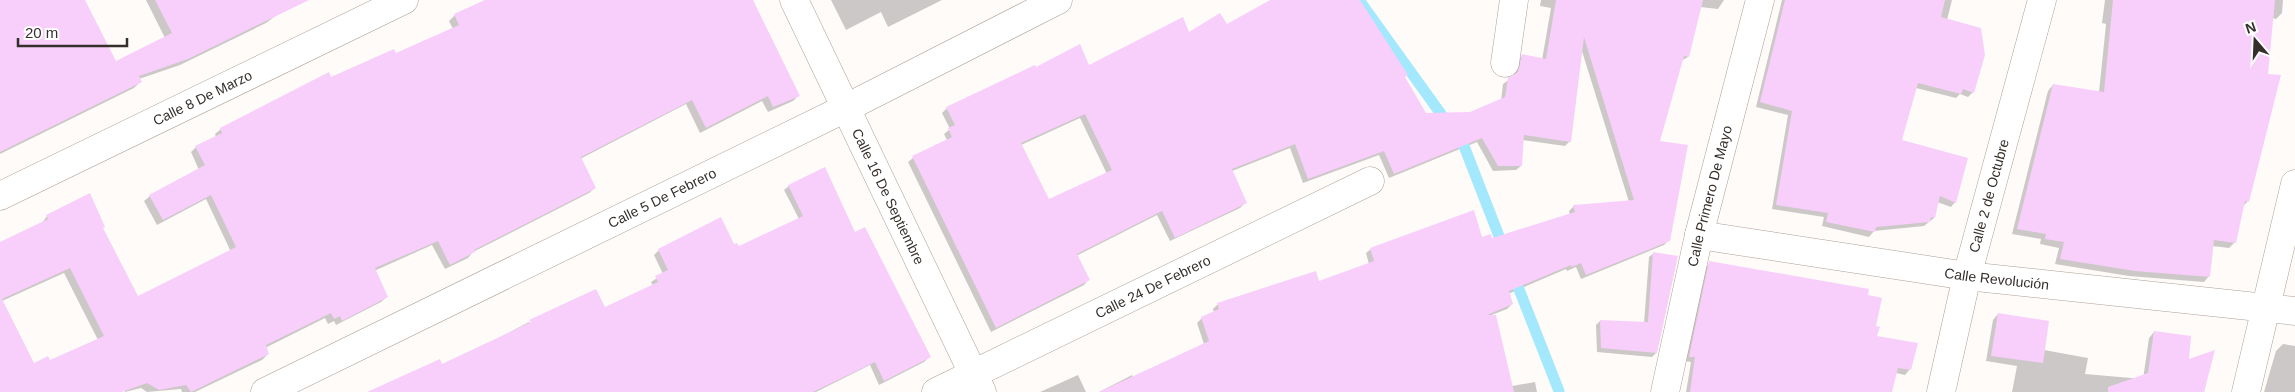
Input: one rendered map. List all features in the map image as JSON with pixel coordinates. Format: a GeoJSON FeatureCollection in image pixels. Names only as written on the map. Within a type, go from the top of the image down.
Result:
{"type":"FeatureCollection","features":[{"type":"Feature","properties":{"kind":"street","name":"Calle 8 De Marzo"},"geometry":{"type":"LineString","coordinates":[[0,196],[404,0]]}},
{"type":"Feature","properties":{"kind":"street","name":"Calle 16 De Septiembre"},"geometry":{"type":"LineString","coordinates":[[794,0],[978,383]]}},
{"type":"Feature","properties":{"kind":"street","name":"Calle 5 De Febrero"},"geometry":{"type":"LineString","coordinates":[[265,392],[846,108],[1058,0]]}},
{"type":"Feature","properties":{"kind":"street"},"geometry":{"type":"LineString","coordinates":[[1504,63],[1514,0]]}},
{"type":"Feature","properties":{"kind":"street","name":"Calle Primero De Mayo"},"geometry":{"type":"LineString","coordinates":[[1665,392],[1699,235],[1760,0]]}},
{"type":"Feature","properties":{"kind":"street","name":"Calle 2 de Octubre"},"geometry":{"type":"LineString","coordinates":[[1941,392],[1968,276],[2042,0]]}},
{"type":"Feature","properties":{"kind":"street","name":"Calle 24 De Febrero"},"geometry":{"type":"LineString","coordinates":[[936,392],[978,383],[1370,181]]}},
{"type":"Feature","properties":{"kind":"street"},"geometry":{"type":"LineString","coordinates":[[2246,392],[2295,184]]}},
{"type":"Feature","properties":{"kind":"street","name":"Calle Revolución"},"geometry":{"type":"LineString","coordinates":[[1699,235],[1968,276],[2266,307],[2295,312]]}},
{"type":"Feature","properties":{"kind":"building"},"geometry":{"type":"Polygon","coordinates":[[[0,0],[85,0],[116,61],[172,33],[155,0],[309,0],[188,59],[139,76],[142,82],[0,152],[0,0]]]}},
{"type":"Feature","properties":{"kind":"building"},"geometry":{"type":"Polygon","coordinates":[[[485,0],[753,0],[800,96],[773,107],[768,96],[706,128],[692,100],[581,157],[596,188],[474,250],[475,252],[450,265],[438,241],[375,268],[388,297],[342,321],[340,316],[334,319],[331,313],[266,345],[269,354],[191,392],[186,385],[159,390],[147,383],[122,392],[0,392],[0,242],[48,219],[46,215],[90,193],[105,227],[103,228],[138,296],[236,247],[211,195],[163,220],[149,195],[205,165],[195,146],[222,133],[220,128],[329,72],[331,77],[394,49],[396,53],[459,25],[454,14],[485,0]],[[70,268],[2,299],[34,363],[48,356],[50,360],[104,336],[70,268]]]}},
{"type":"Feature","properties":{"kind":"building"},"geometry":{"type":"Polygon","coordinates":[[[1270,0],[1360,0],[1408,75],[1405,77],[1426,113],[1470,112],[1505,97],[1508,78],[1518,72],[1522,54],[1546,59],[1556,0],[1703,0],[1689,57],[1684,56],[1660,141],[1688,145],[1670,241],[1586,275],[1581,263],[1572,267],[1571,265],[1509,291],[1513,304],[1487,315],[1496,315],[1514,392],[1099,392],[1209,341],[1201,317],[1219,309],[1217,303],[1316,271],[1319,281],[1374,261],[1370,248],[1474,210],[1482,237],[1491,234],[1492,238],[1575,212],[1573,205],[1634,200],[1584,37],[1571,142],[1524,135],[1522,166],[1498,166],[1482,138],[1394,174],[1384,151],[1308,179],[1295,144],[1232,169],[1247,203],[1175,238],[1162,211],[1077,254],[1090,280],[996,328],[912,156],[952,137],[948,128],[955,125],[946,107],[1035,65],[1036,67],[1080,44],[1089,65],[1183,17],[1189,32],[1220,13],[1227,24],[1270,0]],[[1085,114],[1021,143],[1049,199],[1112,170],[1085,114]]]}},
{"type":"Feature","properties":{"kind":"building"},"geometry":{"type":"Polygon","coordinates":[[[1785,0],[1945,0],[1941,17],[1981,28],[1985,55],[1974,93],[1963,89],[1961,94],[1918,83],[1902,140],[1968,158],[1956,203],[1940,196],[1935,218],[1931,217],[1930,222],[1876,227],[1875,232],[1826,222],[1828,213],[1776,205],[1792,111],[1760,102],[1785,0]]]}},
{"type":"Feature","properties":{"kind":"building"},"geometry":{"type":"Polygon","coordinates":[[[2113,0],[2275,0],[2268,74],[2281,75],[2249,202],[2245,201],[2236,243],[2214,240],[2210,277],[2135,271],[2060,259],[2064,242],[2045,239],[2046,234],[2017,229],[2053,84],[2104,92],[2113,0]]]}},
{"type":"Feature","properties":{"kind":"building"},"geometry":{"type":"Polygon","coordinates":[[[825,167],[855,232],[865,227],[931,357],[884,381],[875,362],[813,392],[367,392],[440,359],[442,364],[596,289],[605,307],[658,282],[655,276],[668,270],[658,249],[721,217],[734,244],[737,243],[739,246],[803,216],[788,185],[825,167]]]}},
{"type":"Feature","properties":{"kind":"building"},"geometry":{"type":"Polygon","coordinates":[[[1653,252],[1678,256],[1657,353],[1601,348],[1600,320],[1648,322],[1653,252]]]}},
{"type":"Feature","properties":{"kind":"building"},"geometry":{"type":"Polygon","coordinates":[[[1709,261],[1869,289],[1868,295],[1882,298],[1876,326],[1880,327],[1877,336],[1918,343],[1911,370],[1898,368],[1892,392],[1690,392],[1695,357],[1689,357],[1709,261]]]}},
{"type":"Feature","properties":{"kind":"building"},"geometry":{"type":"Polygon","coordinates":[[[1998,313],[2049,321],[2043,363],[1991,356],[1998,313]]]}},
{"type":"Feature","properties":{"kind":"building"},"geometry":{"type":"Polygon","coordinates":[[[2154,331],[2191,336],[2189,359],[2215,350],[2204,392],[2108,392],[2108,387],[2148,373],[2154,331]]]}},
{"type":"Feature","properties":{"kind":"waterway"},"geometry":{"type":"LineString","coordinates":[[1359,0],[1464,146],[1504,249]]}},
{"type":"Feature","properties":{"kind":"waterway"},"geometry":{"type":"LineString","coordinates":[[1513,274],[1559,391]]}}]}
